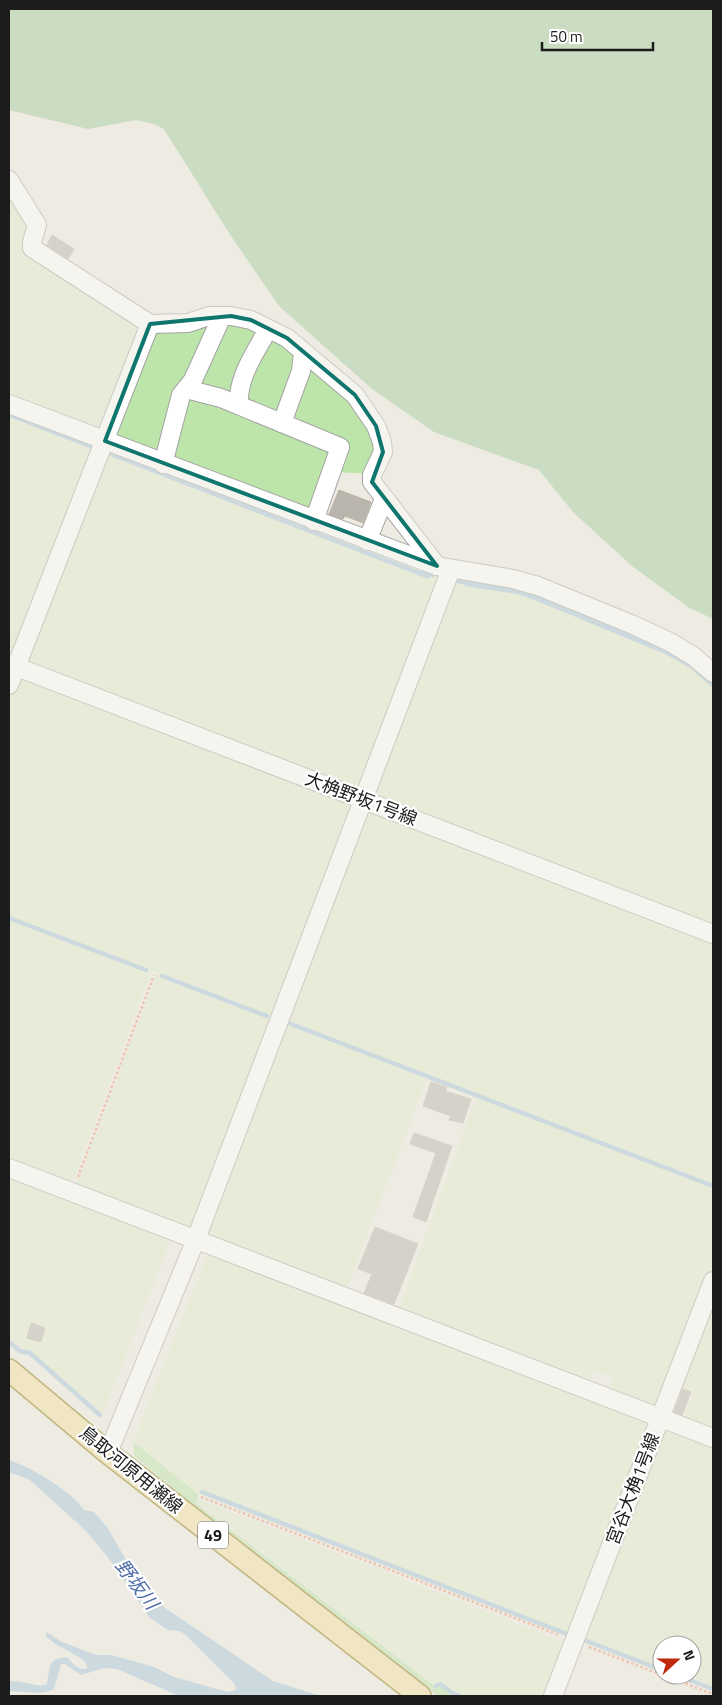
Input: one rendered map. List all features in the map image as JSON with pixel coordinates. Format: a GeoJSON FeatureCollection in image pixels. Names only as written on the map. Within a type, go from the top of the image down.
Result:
{"type":"FeatureCollection","features":[{"type":"Feature","properties":{"kind":"main road","name":"鳥取河原用瀬線"},"geometry":{"type":"LineString","coordinates":[[9,1370],[108,1453],[420,1696]]}},
{"type":"Feature","properties":{"kind":"street"},"geometry":{"type":"LineString","coordinates":[[9,180],[37,224],[32,248],[150,324],[188,323],[209,316],[251,320],[287,338],[355,395],[376,426],[382,442],[383,452],[372,475],[372,482],[384,499],[444,567]]}},
{"type":"Feature","properties":{"kind":"street"},"geometry":{"type":"LineString","coordinates":[[163,464],[182,395],[192,380],[222,316]]}},
{"type":"Feature","properties":{"kind":"street"},"geometry":{"type":"LineString","coordinates":[[9,684],[12,666],[150,324]]}},
{"type":"Feature","properties":{"kind":"street"},"geometry":{"type":"LineString","coordinates":[[239,405],[238,394],[242,378],[268,329]]}},
{"type":"Feature","properties":{"kind":"street"},"geometry":{"type":"LineString","coordinates":[[282,423],[301,371],[303,352]]}},
{"type":"Feature","properties":{"kind":"street"},"geometry":{"type":"LineString","coordinates":[[186,388],[221,398],[340,447],[314,521]]}},
{"type":"Feature","properties":{"kind":"street"},"geometry":{"type":"LineString","coordinates":[[9,404],[367,541],[444,567],[513,579],[538,586],[670,642],[693,656],[713,673]]}},
{"type":"Feature","properties":{"kind":"street"},"geometry":{"type":"LineString","coordinates":[[367,541],[384,499]]}},
{"type":"Feature","properties":{"kind":"street"},"geometry":{"type":"LineString","coordinates":[[108,1453],[196,1239],[363,800],[444,567]]}},
{"type":"Feature","properties":{"kind":"street","name":"大桷野坂1号線"},"geometry":{"type":"LineString","coordinates":[[12,666],[713,934]]}},
{"type":"Feature","properties":{"kind":"street"},"geometry":{"type":"LineString","coordinates":[[9,1168],[713,1438]]}},
{"type":"Feature","properties":{"kind":"street","name":"宮谷大桷1号線"},"geometry":{"type":"LineString","coordinates":[[553,1696],[713,1281]]}},
{"type":"Feature","properties":{"kind":"path"},"geometry":{"type":"LineString","coordinates":[[72,1192],[154,975]]}},
{"type":"Feature","properties":{"kind":"path"},"geometry":{"type":"LineString","coordinates":[[201,1497],[652,1671]]}},
{"type":"Feature","properties":{"kind":"path"},"geometry":{"type":"LineString","coordinates":[[689,1685],[713,1694]]}},
{"type":"Feature","properties":{"kind":"highlighted area"},"geometry":{"type":"Polygon","coordinates":[[[231,316],[251,320],[287,338],[355,395],[376,426],[383,452],[372,482],[437,566],[105,441],[150,324],[231,316]]]}},
{"type":"Feature","properties":{"kind":"green space"},"geometry":{"type":"Polygon","coordinates":[[[9,9],[654,9],[661,11],[657,9],[713,9],[713,619],[688,607],[632,566],[573,512],[539,470],[434,432],[372,389],[279,306],[229,233],[164,129],[154,124],[136,120],[88,129],[9,110],[9,9]]]}},
{"type":"Feature","properties":{"kind":"green space"},"geometry":{"type":"Polygon","coordinates":[[[9,187],[28,219],[27,242],[142,320],[104,433],[9,401],[9,187]]]}},
{"type":"Feature","properties":{"kind":"green space"},"geometry":{"type":"Polygon","coordinates":[[[215,319],[159,454],[113,440],[151,334],[215,319]]]}},
{"type":"Feature","properties":{"kind":"green space"},"geometry":{"type":"Polygon","coordinates":[[[224,320],[263,330],[235,397],[200,387],[224,320]]]}},
{"type":"Feature","properties":{"kind":"green space"},"geometry":{"type":"Polygon","coordinates":[[[269,333],[296,351],[298,360],[281,417],[246,402],[244,381],[269,333]]]}},
{"type":"Feature","properties":{"kind":"green space"},"geometry":{"type":"Polygon","coordinates":[[[309,362],[349,396],[378,443],[369,474],[338,472],[345,452],[287,421],[309,362]]]}},
{"type":"Feature","properties":{"kind":"green space"},"geometry":{"type":"Polygon","coordinates":[[[193,395],[331,449],[310,515],[176,464],[172,450],[187,399],[193,395]]]}},
{"type":"Feature","properties":{"kind":"green space"},"geometry":{"type":"Polygon","coordinates":[[[9,408],[98,442],[16,659],[9,658],[9,408]]]}},
{"type":"Feature","properties":{"kind":"green space"},"geometry":{"type":"Polygon","coordinates":[[[107,448],[435,573],[439,580],[360,793],[22,663],[107,448]]]}},
{"type":"Feature","properties":{"kind":"green space"},"geometry":{"type":"Polygon","coordinates":[[[461,575],[510,582],[626,626],[713,677],[713,929],[374,799],[373,792],[454,582],[461,575]]]}},
{"type":"Feature","properties":{"kind":"green space"},"geometry":{"type":"Polygon","coordinates":[[[20,675],[356,804],[193,1228],[185,1225],[183,1231],[76,1186],[157,974],[151,972],[70,1188],[9,1165],[9,692],[20,675]]]}},
{"type":"Feature","properties":{"kind":"green space"},"geometry":{"type":"Polygon","coordinates":[[[369,809],[713,943],[713,1266],[658,1409],[609,1388],[613,1376],[595,1371],[589,1381],[399,1308],[476,1098],[427,1079],[347,1287],[208,1237],[209,1234],[204,1232],[366,812],[369,809]]]}},
{"type":"Feature","properties":{"kind":"green space"},"geometry":{"type":"Polygon","coordinates":[[[9,1172],[172,1236],[102,1412],[60,1376],[9,1337],[9,1172]]]}},
{"type":"Feature","properties":{"kind":"green space"},"geometry":{"type":"Polygon","coordinates":[[[209,1251],[645,1416],[652,1426],[568,1636],[246,1512],[248,1504],[245,1502],[242,1509],[199,1494],[134,1440],[209,1251]]]}},
{"type":"Feature","properties":{"kind":"green space"},"geometry":{"type":"Polygon","coordinates":[[[713,1291],[713,1429],[683,1418],[694,1392],[678,1385],[713,1291]]]}},
{"type":"Feature","properties":{"kind":"green space"},"geometry":{"type":"Polygon","coordinates":[[[661,1426],[713,1442],[713,1691],[697,1685],[702,1685],[702,1635],[652,1635],[652,1668],[582,1642],[661,1426]]]}},
{"type":"Feature","properties":{"kind":"green space"},"geometry":{"type":"Polygon","coordinates":[[[133,1441],[198,1494],[197,1504],[435,1686],[440,1685],[454,1695],[459,1696],[438,1696],[212,1520],[134,1456],[133,1441]]]}},
{"type":"Feature","properties":{"kind":"green space"},"geometry":{"type":"Polygon","coordinates":[[[198,1499],[566,1643],[547,1696],[461,1696],[441,1683],[435,1685],[198,1503],[198,1499]]]}},
{"type":"Feature","properties":{"kind":"water"},"geometry":{"type":"Polygon","coordinates":[[[9,413],[420,571],[429,571],[429,573],[436,574],[435,577],[429,577],[428,579],[9,417],[9,413]]]}},
{"type":"Feature","properties":{"kind":"water"},"geometry":{"type":"Polygon","coordinates":[[[466,581],[520,589],[667,649],[691,664],[713,682],[713,688],[690,668],[665,654],[537,601],[517,594],[465,586],[466,581]]]}},
{"type":"Feature","properties":{"kind":"water","name":"野坂川"},"geometry":{"type":"Polygon","coordinates":[[[9,1460],[50,1480],[70,1495],[84,1510],[94,1512],[107,1527],[126,1560],[165,1608],[273,1681],[321,1696],[179,1696],[117,1669],[104,1668],[81,1675],[65,1664],[61,1664],[54,1689],[38,1693],[9,1691],[9,1681],[38,1685],[47,1684],[50,1665],[56,1659],[67,1657],[79,1668],[88,1668],[84,1660],[54,1643],[46,1636],[46,1632],[62,1642],[96,1655],[111,1655],[154,1667],[174,1677],[228,1692],[236,1690],[234,1683],[185,1634],[179,1631],[168,1630],[150,1618],[107,1556],[86,1531],[30,1480],[9,1472],[9,1460]]]}},
{"type":"Feature","properties":{"kind":"building"},"geometry":{"type":"Polygon","coordinates":[[[52,235],[74,249],[68,259],[47,245],[52,235]]]}},
{"type":"Feature","properties":{"kind":"building"},"geometry":{"type":"Polygon","coordinates":[[[339,490],[371,502],[363,523],[345,516],[343,519],[329,514],[339,490]]]}},
{"type":"Feature","properties":{"kind":"building"},"geometry":{"type":"Polygon","coordinates":[[[431,1082],[447,1087],[445,1091],[471,1099],[463,1123],[449,1120],[451,1116],[423,1106],[431,1082]]]}},
{"type":"Feature","properties":{"kind":"building"},"geometry":{"type":"Polygon","coordinates":[[[414,1133],[452,1146],[426,1222],[413,1217],[436,1153],[410,1144],[414,1133]]]}},
{"type":"Feature","properties":{"kind":"building"},"geometry":{"type":"Polygon","coordinates":[[[375,1227],[418,1244],[394,1304],[364,1293],[372,1274],[358,1269],[375,1227]]]}},
{"type":"Feature","properties":{"kind":"building"},"geometry":{"type":"Polygon","coordinates":[[[31,1323],[45,1328],[41,1342],[27,1338],[31,1323]]]}},
{"type":"Feature","properties":{"kind":"building"},"geometry":{"type":"Polygon","coordinates":[[[683,1389],[691,1392],[682,1415],[674,1412],[683,1389]]]}},
{"type":"Feature","properties":{"kind":"waterway"},"geometry":{"type":"LineString","coordinates":[[452,580],[469,583]]}},
{"type":"Feature","properties":{"kind":"waterway"},"geometry":{"type":"LineString","coordinates":[[9,918],[146,970]]}},
{"type":"Feature","properties":{"kind":"waterway"},"geometry":{"type":"LineString","coordinates":[[162,976],[267,1016]]}},
{"type":"Feature","properties":{"kind":"waterway"},"geometry":{"type":"LineString","coordinates":[[291,1024],[713,1186]]}},
{"type":"Feature","properties":{"kind":"waterway"},"geometry":{"type":"LineString","coordinates":[[9,1342],[20,1351],[30,1353],[100,1415]]}},
{"type":"Feature","properties":{"kind":"waterway"},"geometry":{"type":"LineString","coordinates":[[202,1492],[567,1634]]}},
{"type":"Feature","properties":{"kind":"waterway"},"geometry":{"type":"LineString","coordinates":[[581,1639],[652,1666]]}},
{"type":"Feature","properties":{"kind":"waterway"},"geometry":{"type":"LineString","coordinates":[[436,1686],[440,1684],[460,1696]]}},
{"type":"Feature","properties":{"kind":"waterway"},"geometry":{"type":"LineString","coordinates":[[702,1685],[713,1689]]}}]}
